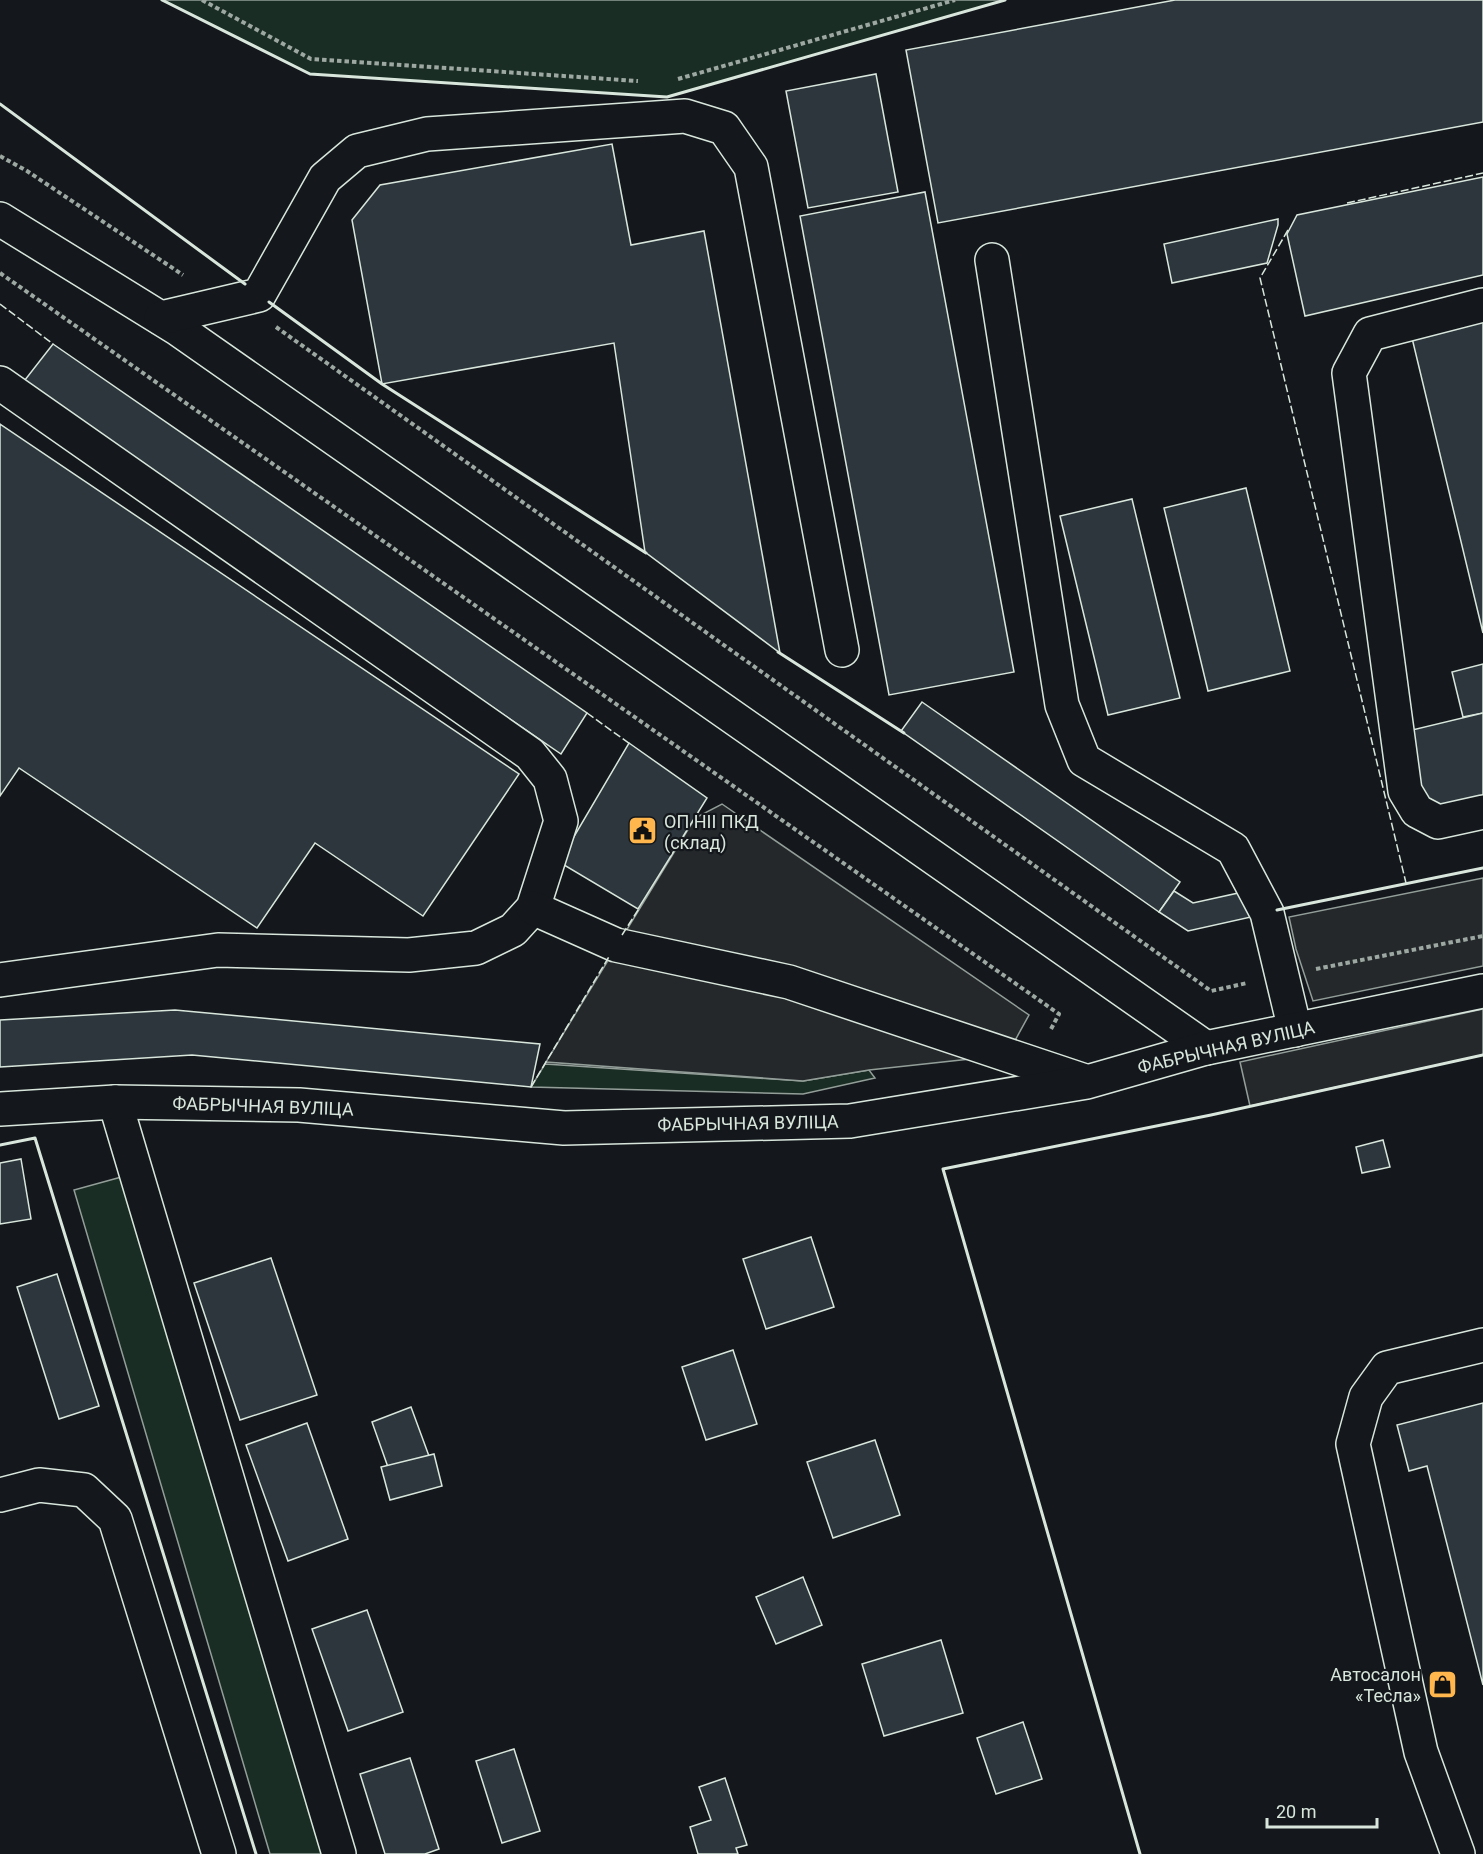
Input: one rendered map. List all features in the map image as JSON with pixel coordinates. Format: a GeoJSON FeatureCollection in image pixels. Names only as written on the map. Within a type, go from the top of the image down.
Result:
{"type":"FeatureCollection","features":[{"type":"Feature","properties":{"kind":"street"},"geometry":{"type":"LineString","coordinates":[[161,318],[259,295],[325,178],[357,151],[427,134],[685,116],[724,128],[751,167],[842,650]]}},
{"type":"Feature","properties":{"kind":"street"},"geometry":{"type":"LineString","coordinates":[[0,219],[161,318],[1206,1048]]}},
{"type":"Feature","properties":{"kind":"street"},"geometry":{"type":"LineString","coordinates":[[992,260],[1062,705],[1084,760],[1233,849],[1267,913],[1295,1030]]}},
{"type":"Feature","properties":{"kind":"street"},"geometry":{"type":"LineString","coordinates":[[1483,305],[1370,334],[1348,373],[1405,791],[1417,811],[1437,822],[1483,812]]}},
{"type":"Feature","properties":{"kind":"street"},"geometry":{"type":"LineString","coordinates":[[0,383],[530,754],[550,779],[561,821],[533,908],[513,930],[476,948],[409,955],[218,950],[0,980]]}},
{"type":"Feature","properties":{"kind":"street"},"geometry":{"type":"LineString","coordinates":[[533,908],[616,945],[789,982],[1087,1082]]}},
{"type":"Feature","properties":{"kind":"street","name":"ФАБРЫЧНАЯ ВУЛІЦА"},"geometry":{"type":"LineString","coordinates":[[0,1109],[115,1102],[299,1105],[564,1128],[850,1121],[1087,1082],[1206,1048],[1483,991]]}},
{"type":"Feature","properties":{"kind":"street"},"geometry":{"type":"LineString","coordinates":[[115,1102],[339,1854]]}},
{"type":"Feature","properties":{"kind":"street"},"geometry":{"type":"LineString","coordinates":[[1458,1854],[1421,1752],[1353,1444],[1366,1397],[1387,1368],[1483,1345]]}},
{"type":"Feature","properties":{"kind":"street"},"geometry":{"type":"LineString","coordinates":[[0,1495],[39,1485],[84,1490],[115,1519],[219,1854]]}},
{"type":"Feature","properties":{"kind":"path"},"geometry":{"type":"LineString","coordinates":[[202,0],[311,59],[641,81]]}},
{"type":"Feature","properties":{"kind":"path"},"geometry":{"type":"LineString","coordinates":[[675,80],[955,0]]}},
{"type":"Feature","properties":{"kind":"path"},"geometry":{"type":"LineString","coordinates":[[0,156],[27,171],[223,303]]}},
{"type":"Feature","properties":{"kind":"path"},"geometry":{"type":"LineString","coordinates":[[0,273],[1059,1014],[1032,1064]]}},
{"type":"Feature","properties":{"kind":"path"},"geometry":{"type":"LineString","coordinates":[[274,325],[1211,991],[1483,936]]}},
{"type":"Feature","properties":{"kind":"green space"},"geometry":{"type":"Polygon","coordinates":[[[162,0],[1005,0],[667,97],[310,74],[162,0]]]}},
{"type":"Feature","properties":{"kind":"green space"},"geometry":{"type":"Polygon","coordinates":[[[545,1064],[803,1081],[869,1070],[875,1078],[803,1094],[531,1087],[545,1064]]]}},
{"type":"Feature","properties":{"kind":"green space"},"geometry":{"type":"Polygon","coordinates":[[[136,1173],[339,1854],[270,1854],[74,1190],[136,1173]]]}},
{"type":"Feature","properties":{"kind":"shaded area"},"geometry":{"type":"Polygon","coordinates":[[[722,804],[1029,1015],[1007,1055],[869,1070],[803,1081],[546,1062],[695,818],[722,804]]]}},
{"type":"Feature","properties":{"kind":"shaded area"},"geometry":{"type":"Polygon","coordinates":[[[1483,878],[1483,966],[1313,1001],[1296,949],[1289,917],[1483,878]]]}},
{"type":"Feature","properties":{"kind":"shaded area"},"geometry":{"type":"Polygon","coordinates":[[[1483,1009],[1483,1055],[1250,1106],[1240,1062],[1483,1009]]]}},
{"type":"Feature","properties":{"kind":"building"},"geometry":{"type":"Polygon","coordinates":[[[1175,0],[1483,0],[1483,122],[938,223],[906,50],[1175,0]]]}},
{"type":"Feature","properties":{"kind":"building"},"geometry":{"type":"Polygon","coordinates":[[[876,74],[898,192],[808,208],[786,91],[876,74]]]}},
{"type":"Feature","properties":{"kind":"building"},"geometry":{"type":"Polygon","coordinates":[[[612,144],[631,245],[704,231],[780,653],[645,552],[614,343],[382,384],[352,220],[380,185],[612,144]]]}},
{"type":"Feature","properties":{"kind":"building"},"geometry":{"type":"Polygon","coordinates":[[[1483,177],[1483,275],[1305,316],[1287,234],[1297,215],[1483,177]]]}},
{"type":"Feature","properties":{"kind":"building"},"geometry":{"type":"Polygon","coordinates":[[[925,192],[1014,672],[889,695],[800,216],[925,192]]]}},
{"type":"Feature","properties":{"kind":"building"},"geometry":{"type":"Polygon","coordinates":[[[1278,219],[1267,263],[1172,283],[1164,244],[1278,219]]]}},
{"type":"Feature","properties":{"kind":"building"},"geometry":{"type":"Polygon","coordinates":[[[1483,321],[1483,633],[1412,338],[1483,321]]]}},
{"type":"Feature","properties":{"kind":"building"},"geometry":{"type":"Polygon","coordinates":[[[53,344],[587,713],[561,754],[21,385],[53,344]]]}},
{"type":"Feature","properties":{"kind":"building"},"geometry":{"type":"Polygon","coordinates":[[[0,424],[519,774],[423,916],[315,843],[257,928],[19,768],[0,796],[0,424]]]}},
{"type":"Feature","properties":{"kind":"building"},"geometry":{"type":"Polygon","coordinates":[[[1246,488],[1290,671],[1208,691],[1164,508],[1246,488]]]}},
{"type":"Feature","properties":{"kind":"building"},"geometry":{"type":"Polygon","coordinates":[[[1132,499],[1180,698],[1108,715],[1060,516],[1132,499]]]}},
{"type":"Feature","properties":{"kind":"building"},"geometry":{"type":"Polygon","coordinates":[[[1483,664],[1483,713],[1463,717],[1452,672],[1483,664]]]}},
{"type":"Feature","properties":{"kind":"building"},"geometry":{"type":"Polygon","coordinates":[[[922,702],[1180,882],[1159,912],[901,731],[922,702]]]}},
{"type":"Feature","properties":{"kind":"building"},"geometry":{"type":"Polygon","coordinates":[[[1483,713],[1483,798],[1427,811],[1408,731],[1483,713]]]}},
{"type":"Feature","properties":{"kind":"building"},"geometry":{"type":"Polygon","coordinates":[[[629,743],[707,798],[638,909],[559,862],[629,743]]]}},
{"type":"Feature","properties":{"kind":"building"},"geometry":{"type":"Polygon","coordinates":[[[1174,891],[1193,903],[1243,892],[1251,917],[1188,931],[1159,912],[1174,891]]]}},
{"type":"Feature","properties":{"kind":"building"},"geometry":{"type":"Polygon","coordinates":[[[175,1010],[540,1044],[531,1087],[192,1055],[0,1067],[0,1020],[175,1010]]]}},
{"type":"Feature","properties":{"kind":"building"},"geometry":{"type":"Polygon","coordinates":[[[1383,1140],[1390,1167],[1362,1173],[1356,1147],[1383,1140]]]}},
{"type":"Feature","properties":{"kind":"building"},"geometry":{"type":"Polygon","coordinates":[[[21,1159],[31,1219],[0,1224],[0,1163],[21,1159]]]}},
{"type":"Feature","properties":{"kind":"building"},"geometry":{"type":"Polygon","coordinates":[[[811,1237],[834,1307],[766,1329],[743,1259],[811,1237]]]}},
{"type":"Feature","properties":{"kind":"building"},"geometry":{"type":"Polygon","coordinates":[[[271,1258],[317,1395],[240,1420],[194,1283],[271,1258]]]}},
{"type":"Feature","properties":{"kind":"building"},"geometry":{"type":"Polygon","coordinates":[[[57,1274],[99,1406],[59,1419],[17,1287],[57,1274]]]}},
{"type":"Feature","properties":{"kind":"building"},"geometry":{"type":"Polygon","coordinates":[[[733,1350],[757,1424],[706,1440],[682,1367],[733,1350]]]}},
{"type":"Feature","properties":{"kind":"building"},"geometry":{"type":"Polygon","coordinates":[[[1483,1403],[1483,1685],[1427,1466],[1409,1471],[1397,1425],[1483,1403]]]}},
{"type":"Feature","properties":{"kind":"building"},"geometry":{"type":"Polygon","coordinates":[[[411,1407],[429,1456],[389,1470],[372,1422],[411,1407]]]}},
{"type":"Feature","properties":{"kind":"building"},"geometry":{"type":"Polygon","coordinates":[[[307,1423],[348,1539],[288,1561],[246,1445],[307,1423]]]}},
{"type":"Feature","properties":{"kind":"building"},"geometry":{"type":"Polygon","coordinates":[[[875,1440],[900,1515],[833,1538],[807,1462],[875,1440]]]}},
{"type":"Feature","properties":{"kind":"building"},"geometry":{"type":"Polygon","coordinates":[[[434,1454],[442,1486],[390,1500],[381,1467],[434,1454]]]}},
{"type":"Feature","properties":{"kind":"building"},"geometry":{"type":"Polygon","coordinates":[[[803,1577],[822,1625],[776,1644],[756,1597],[803,1577]]]}},
{"type":"Feature","properties":{"kind":"building"},"geometry":{"type":"Polygon","coordinates":[[[367,1610],[403,1712],[348,1731],[312,1629],[367,1610]]]}},
{"type":"Feature","properties":{"kind":"building"},"geometry":{"type":"Polygon","coordinates":[[[941,1640],[963,1713],[884,1736],[862,1664],[941,1640]]]}},
{"type":"Feature","properties":{"kind":"building"},"geometry":{"type":"Polygon","coordinates":[[[1023,1722],[1042,1779],[996,1794],[977,1738],[1023,1722]]]}},
{"type":"Feature","properties":{"kind":"building"},"geometry":{"type":"Polygon","coordinates":[[[514,1749],[540,1831],[502,1843],[476,1761],[514,1749]]]}},
{"type":"Feature","properties":{"kind":"building"},"geometry":{"type":"Polygon","coordinates":[[[410,1758],[439,1849],[425,1854],[385,1854],[360,1774],[410,1758]]]}},
{"type":"Feature","properties":{"kind":"building"},"geometry":{"type":"Polygon","coordinates":[[[725,1778],[747,1845],[736,1848],[738,1854],[698,1854],[690,1827],[711,1820],[699,1787],[725,1778]]]}},
{"type":"Feature","properties":{"kind":"fence"},"geometry":{"type":"LineString","coordinates":[[1347,203],[1483,173]]}},
{"type":"Feature","properties":{"kind":"fence"},"geometry":{"type":"LineString","coordinates":[[1288,230],[1260,278],[1406,883]]}},
{"type":"Feature","properties":{"kind":"fence"},"geometry":{"type":"LineString","coordinates":[[0,304],[53,344]]}},
{"type":"Feature","properties":{"kind":"fence"},"geometry":{"type":"LineString","coordinates":[[587,713],[630,744]]}},
{"type":"Feature","properties":{"kind":"fence"},"geometry":{"type":"LineString","coordinates":[[622,935],[640,907]]}},
{"type":"Feature","properties":{"kind":"fence"},"geometry":{"type":"LineString","coordinates":[[531,1087],[610,955]]}},
{"type":"Feature","properties":{"kind":"wall"},"geometry":{"type":"LineString","coordinates":[[162,0],[310,74],[667,97],[1005,0]]}},
{"type":"Feature","properties":{"kind":"wall"},"geometry":{"type":"LineString","coordinates":[[0,104],[245,284]]}},
{"type":"Feature","properties":{"kind":"wall"},"geometry":{"type":"LineString","coordinates":[[269,302],[382,384],[646,553]]}},
{"type":"Feature","properties":{"kind":"wall"},"geometry":{"type":"LineString","coordinates":[[778,652],[904,733]]}},
{"type":"Feature","properties":{"kind":"wall"},"geometry":{"type":"LineString","coordinates":[[1277,910],[1483,868]]}},
{"type":"Feature","properties":{"kind":"wall"},"geometry":{"type":"LineString","coordinates":[[1140,1854],[943,1169],[1211,1115],[1483,1055]]}},
{"type":"Feature","properties":{"kind":"wall"},"geometry":{"type":"LineString","coordinates":[[0,1145],[35,1138],[256,1854]]}},
{"type":"Feature","properties":{"kind":"place","name":"ОП НII ПКД (склад)"},"geometry":{"type":"Point","coordinates":[643,831]}},
{"type":"Feature","properties":{"kind":"place","name":"Автосалон «Тесла»"},"geometry":{"type":"Point","coordinates":[1442,1684]}}]}
